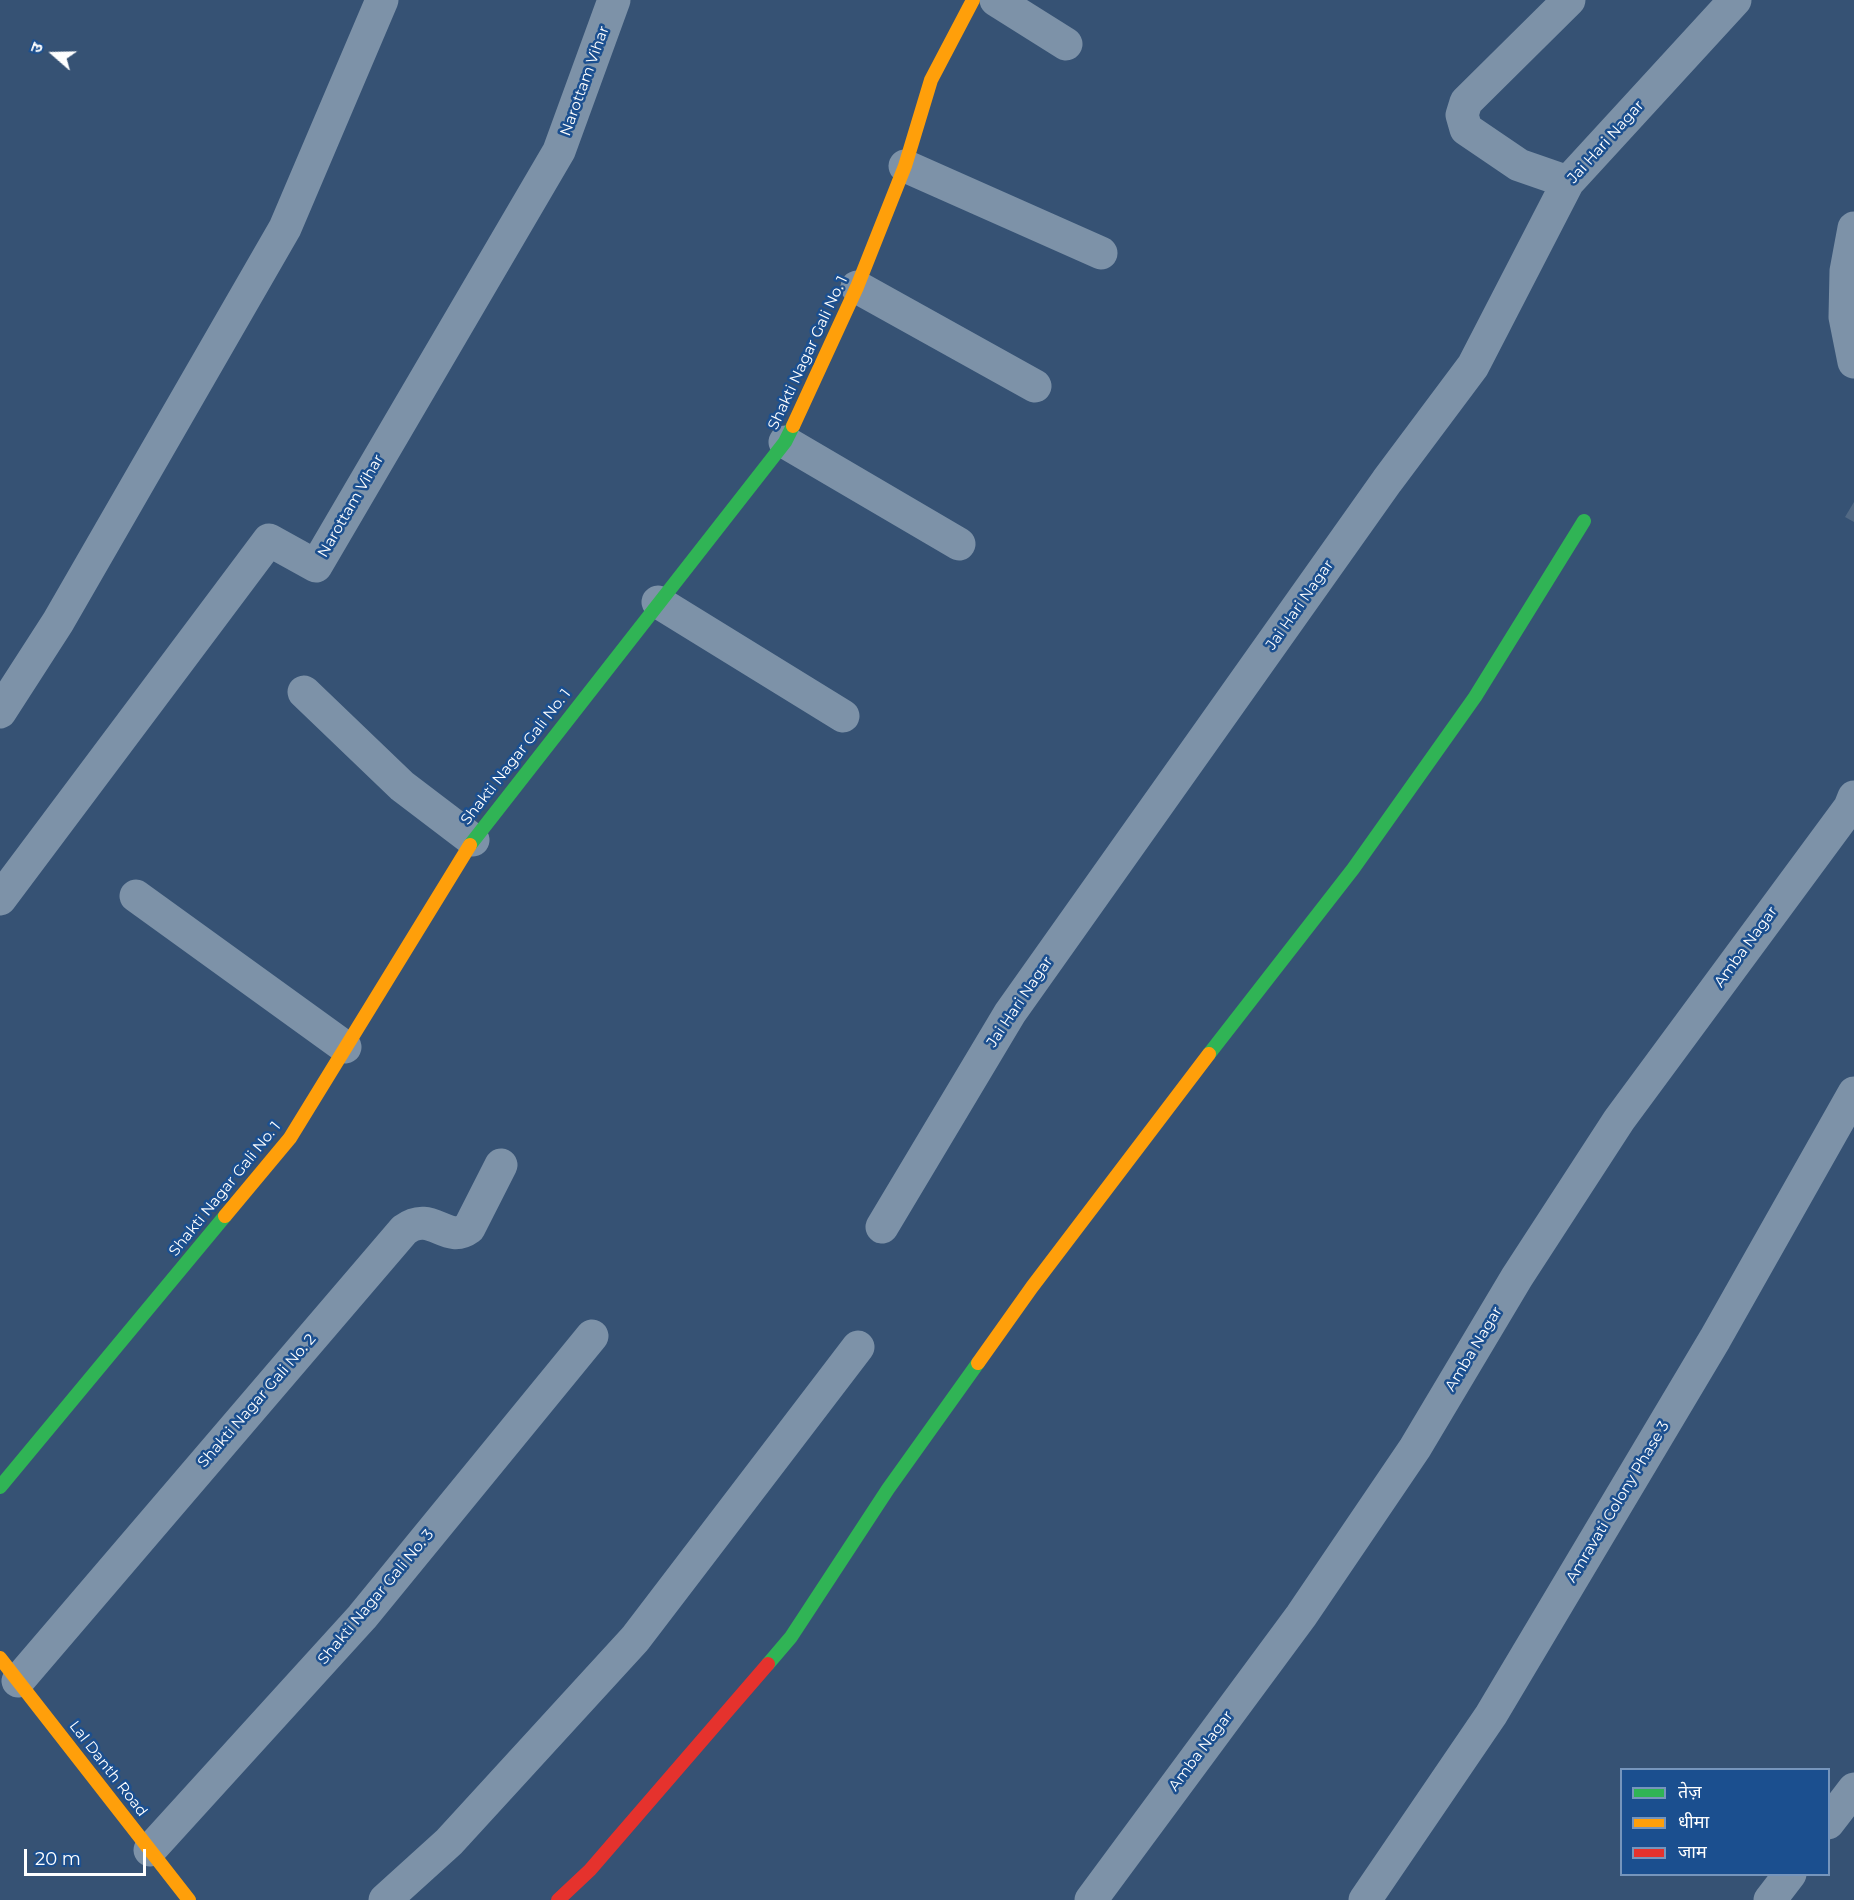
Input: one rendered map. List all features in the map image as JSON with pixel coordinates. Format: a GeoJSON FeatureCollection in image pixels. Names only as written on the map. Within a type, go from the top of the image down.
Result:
{"type":"FeatureCollection","features":[{"type":"Feature","properties":{"kind":"street"},"geometry":{"type":"LineString","coordinates":[[0,712],[58,622],[285,228],[382,0]]}},
{"type":"Feature","properties":{"kind":"street","name":"Narottam Vihar"},"geometry":{"type":"LineString","coordinates":[[0,900],[269,540],[316,566],[559,151],[614,0]]}},
{"type":"Feature","properties":{"kind":"street","name":"Shakti Nagar Gali No. 1"},"geometry":{"type":"LineString","coordinates":[[0,1487],[290,1138],[473,840],[785,442],[857,287],[905,166],[931,80],[973,0]]}},
{"type":"Feature","properties":{"kind":"street"},"geometry":{"type":"LineString","coordinates":[[996,0],[1066,44]]}},
{"type":"Feature","properties":{"kind":"street"},"geometry":{"type":"LineString","coordinates":[[1568,182],[1520,165],[1466,129],[1462,115],[1466,102],[1569,0]]}},
{"type":"Feature","properties":{"kind":"street","name":"Jai Hari Nagar"},"geometry":{"type":"LineString","coordinates":[[882,1227],[1010,1012],[1387,482],[1473,366],[1568,182],[1735,0]]}},
{"type":"Feature","properties":{"kind":"street"},"geometry":{"type":"LineString","coordinates":[[905,166],[1101,253]]}},
{"type":"Feature","properties":{"kind":"street"},"geometry":{"type":"LineString","coordinates":[[1853,362],[1845,317],[1846,271],[1854,228]]}},
{"type":"Feature","properties":{"kind":"street"},"geometry":{"type":"LineString","coordinates":[[857,287],[1035,386]]}},
{"type":"Feature","properties":{"kind":"street"},"geometry":{"type":"LineString","coordinates":[[785,442],[959,544]]}},
{"type":"Feature","properties":{"kind":"street"},"geometry":{"type":"LineString","coordinates":[[558,1900],[590,1870],[791,1637],[888,1489],[1032,1287],[1160,1117],[1353,869],[1475,697],[1584,520]]}},
{"type":"Feature","properties":{"kind":"street"},"geometry":{"type":"LineString","coordinates":[[658,602],[843,716]]}},
{"type":"Feature","properties":{"kind":"street"},"geometry":{"type":"LineString","coordinates":[[304,692],[402,786],[473,840]]}},
{"type":"Feature","properties":{"kind":"street","name":"Amba Nagar"},"geometry":{"type":"LineString","coordinates":[[1091,1900],[1301,1616],[1415,1448],[1517,1277],[1619,1120],[1850,807],[1854,797]]}},
{"type":"Feature","properties":{"kind":"street"},"geometry":{"type":"LineString","coordinates":[[136,896],[345,1047]]}},
{"type":"Feature","properties":{"kind":"street","name":"Amravati Colony Phase 3"},"geometry":{"type":"LineString","coordinates":[[1365,1900],[1491,1715],[1715,1339],[1854,1093]]}},
{"type":"Feature","properties":{"kind":"street","name":"Shakti Nagar Gali No. 2"},"geometry":{"type":"LineString","coordinates":[[9,1670],[404,1230],[414,1223],[426,1223],[456,1234],[463,1233],[470,1228],[501,1165]]}},
{"type":"Feature","properties":{"kind":"street","name":"Shakti Nagar Gali No. 3"},"geometry":{"type":"LineString","coordinates":[[150,1850],[362,1617],[592,1336]]}},
{"type":"Feature","properties":{"kind":"street"},"geometry":{"type":"LineString","coordinates":[[385,1900],[449,1842],[634,1639],[858,1347]]}},
{"type":"Feature","properties":{"kind":"street","name":"Lal Danth Road"},"geometry":{"type":"LineString","coordinates":[[9,1670],[189,1900]]}},
{"type":"Feature","properties":{"kind":"street"},"geometry":{"type":"LineString","coordinates":[[1830,1820],[1854,1789]]}},
{"type":"Feature","properties":{"kind":"street"},"geometry":{"type":"LineString","coordinates":[[1770,1900],[1789,1876]]}},
{"type":"Feature","properties":{"kind":"building"},"geometry":{"type":"Polygon","coordinates":[[[1854,502],[1854,522],[1845,517],[1854,502]]]}},
{"type":"Feature","properties":{"kind":"traffic: fast"},"geometry":{"type":"LineString","coordinates":[[470,845],[785,442],[793,426]]}},
{"type":"Feature","properties":{"kind":"traffic: fast"},"geometry":{"type":"LineString","coordinates":[[1209,1054],[1353,869],[1475,697],[1584,521]]}},
{"type":"Feature","properties":{"kind":"traffic: fast"},"geometry":{"type":"LineString","coordinates":[[0,1487],[225,1216]]}},
{"type":"Feature","properties":{"kind":"traffic: fast"},"geometry":{"type":"LineString","coordinates":[[768,1664],[791,1637],[888,1489],[978,1363]]}},
{"type":"Feature","properties":{"kind":"traffic: slow"},"geometry":{"type":"LineString","coordinates":[[793,426],[857,287],[905,166],[931,80],[973,0]]}},
{"type":"Feature","properties":{"kind":"traffic: slow"},"geometry":{"type":"LineString","coordinates":[[225,1216],[290,1138],[470,845]]}},
{"type":"Feature","properties":{"kind":"traffic: slow"},"geometry":{"type":"LineString","coordinates":[[978,1363],[1032,1287],[1209,1054]]}},
{"type":"Feature","properties":{"kind":"traffic: slow"},"geometry":{"type":"LineString","coordinates":[[0,1658],[189,1900]]}},
{"type":"Feature","properties":{"kind":"traffic: jam"},"geometry":{"type":"LineString","coordinates":[[558,1900],[590,1870],[768,1664]]}}]}
